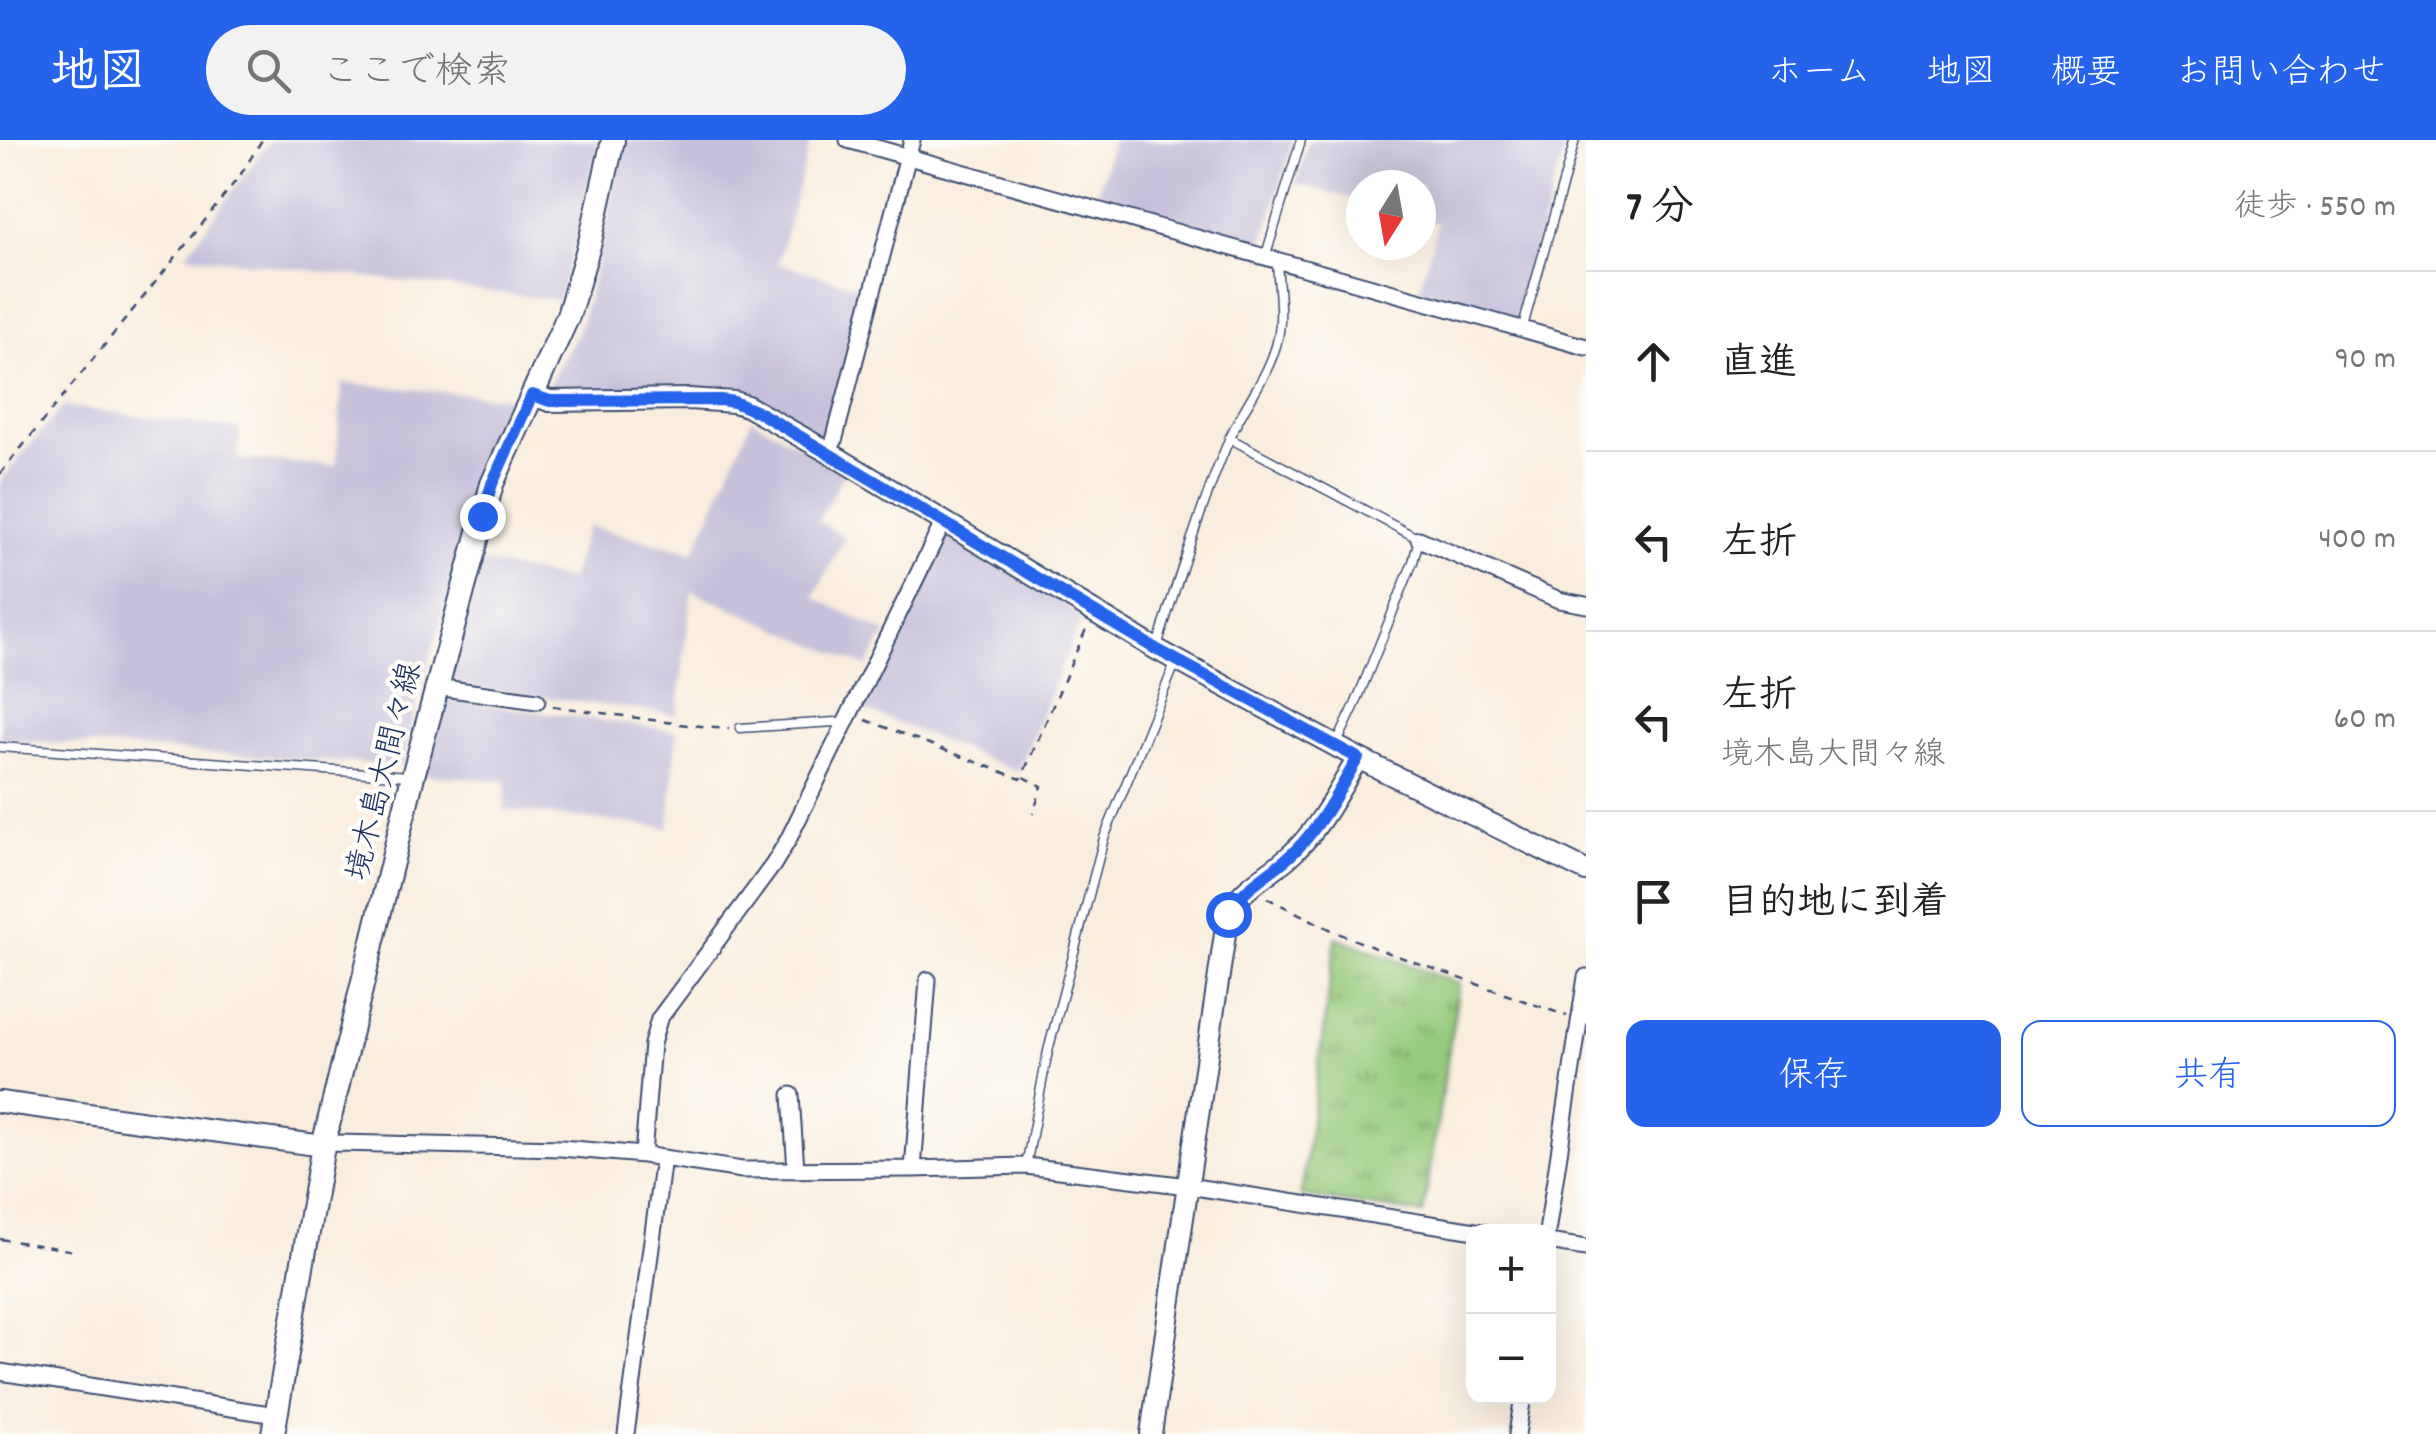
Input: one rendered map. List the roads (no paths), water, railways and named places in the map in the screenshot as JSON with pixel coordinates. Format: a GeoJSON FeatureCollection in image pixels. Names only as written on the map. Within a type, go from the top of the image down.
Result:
{"type":"FeatureCollection","features":[{"type":"Feature","properties":{"kind":"main road","name":"境木島大間々線"},"geometry":{"type":"LineString","coordinates":[[274,1424],[323,1146],[436,687],[492,484],[580,282],[613,140]]}},
{"type":"Feature","properties":{"kind":"street"},"geometry":{"type":"LineString","coordinates":[[848,140],[1586,347]]}},
{"type":"Feature","properties":{"kind":"street"},"geometry":{"type":"LineString","coordinates":[[828,452],[912,140]]}},
{"type":"Feature","properties":{"kind":"street"},"geometry":{"type":"LineString","coordinates":[[532,395],[550,401],[688,398],[734,402],[762,414],[1156,649],[1358,758],[1586,871]]}},
{"type":"Feature","properties":{"kind":"street"},"geometry":{"type":"LineString","coordinates":[[643,1155],[652,1044],[659,1019],[788,840],[944,521]]}},
{"type":"Feature","properties":{"kind":"street"},"geometry":{"type":"LineString","coordinates":[[1419,539],[1558,600],[1586,605]]}},
{"type":"Feature","properties":{"kind":"street"},"geometry":{"type":"LineString","coordinates":[[436,687],[538,701]]}},
{"type":"Feature","properties":{"kind":"street"},"geometry":{"type":"LineString","coordinates":[[1151,1434],[1228,914],[1235,900],[1308,838],[1358,758]]}},
{"type":"Feature","properties":{"kind":"street"},"geometry":{"type":"LineString","coordinates":[[1548,1224],[1586,977]]}},
{"type":"Feature","properties":{"kind":"street"},"geometry":{"type":"LineString","coordinates":[[913,1169],[928,980]]}},
{"type":"Feature","properties":{"kind":"street"},"geometry":{"type":"LineString","coordinates":[[791,1095],[796,1170]]}},
{"type":"Feature","properties":{"kind":"street"},"geometry":{"type":"LineString","coordinates":[[0,1102],[323,1146],[561,1148],[643,1155],[724,1168],[1026,1166],[1188,1186],[1466,1229]]}},
{"type":"Feature","properties":{"kind":"street"},"geometry":{"type":"LineString","coordinates":[[626,1434],[663,1158]]}},
{"type":"Feature","properties":{"kind":"street"},"geometry":{"type":"LineString","coordinates":[[1556,1243],[1586,1248]]}},
{"type":"Feature","properties":{"kind":"street"},"geometry":{"type":"LineString","coordinates":[[0,1372],[274,1424]]}},
{"type":"Feature","properties":{"kind":"street"},"geometry":{"type":"LineString","coordinates":[[1517,1434],[1522,1404]]}},
{"type":"Feature","properties":{"kind":"lane"},"geometry":{"type":"LineString","coordinates":[[1156,649],[1185,555],[1229,438],[1278,340],[1280,318],[1271,259],[1302,140]]}},
{"type":"Feature","properties":{"kind":"lane"},"geometry":{"type":"LineString","coordinates":[[1522,330],[1574,140]]}},
{"type":"Feature","properties":{"kind":"lane"},"geometry":{"type":"LineString","coordinates":[[1229,438],[1419,539],[1413,562],[1335,746]]}},
{"type":"Feature","properties":{"kind":"lane"},"geometry":{"type":"LineString","coordinates":[[1026,1166],[1048,1052],[1104,838],[1177,660]]}},
{"type":"Feature","properties":{"kind":"lane"},"geometry":{"type":"LineString","coordinates":[[740,728],[848,720]]}},
{"type":"Feature","properties":{"kind":"lane"},"geometry":{"type":"LineString","coordinates":[[0,747],[413,776]]}}]}
